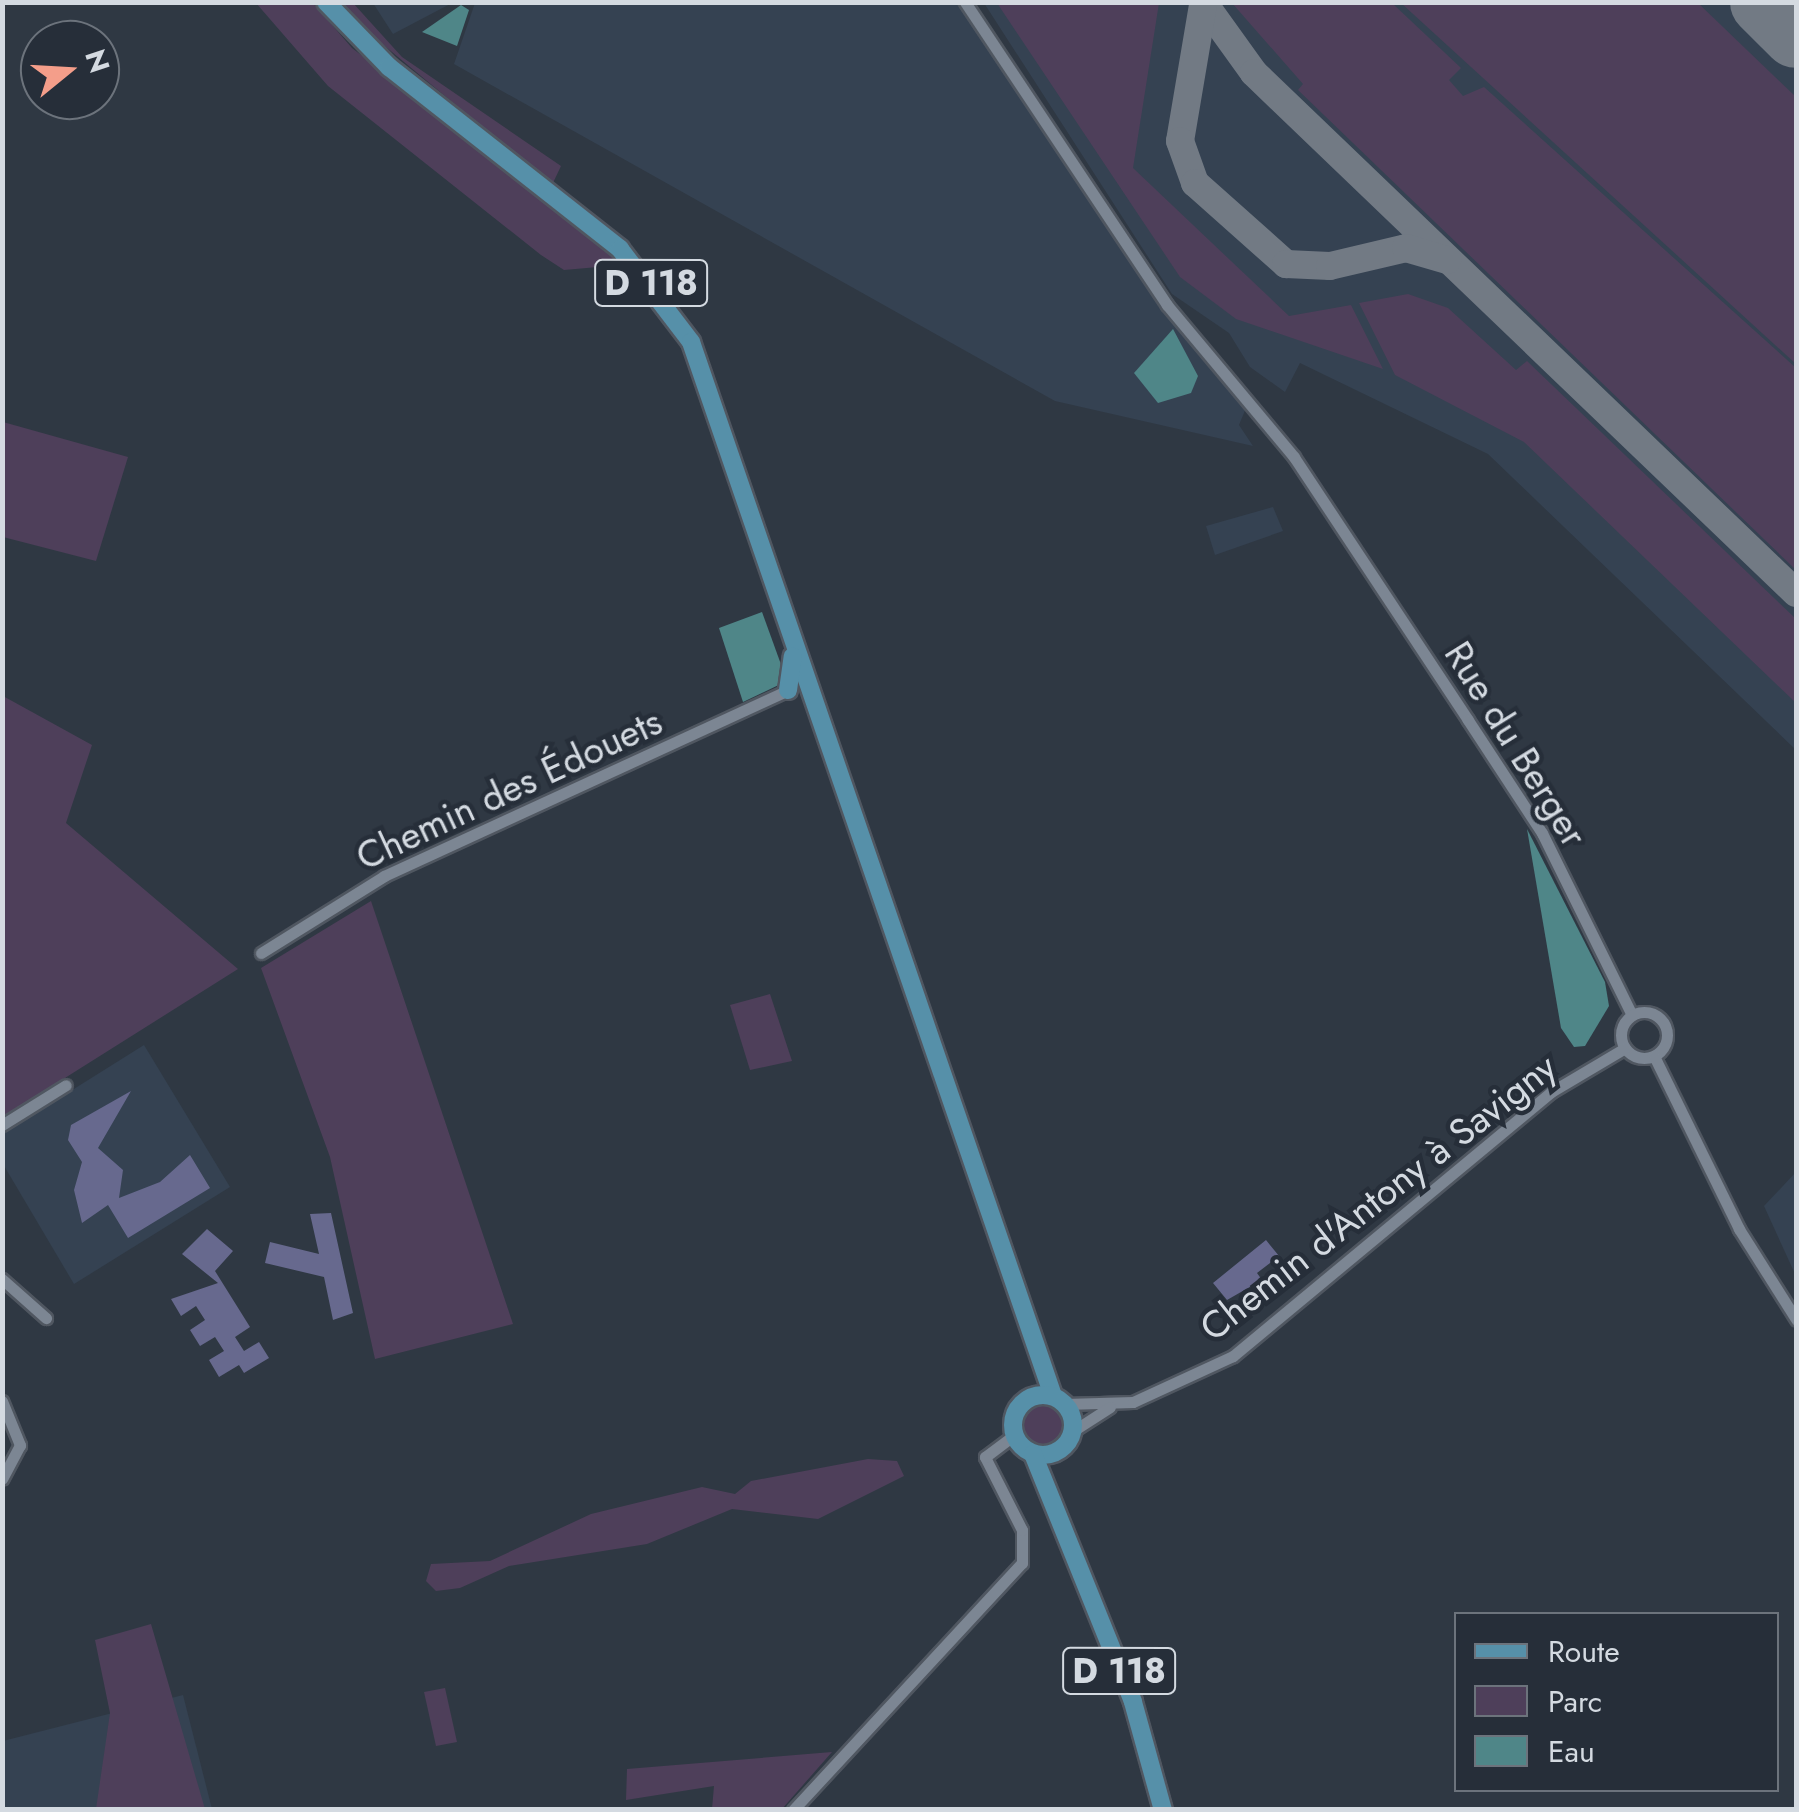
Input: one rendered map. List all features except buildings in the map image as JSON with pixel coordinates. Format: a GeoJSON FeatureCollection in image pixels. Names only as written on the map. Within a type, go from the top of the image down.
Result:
{"type":"FeatureCollection","features":[{"type":"Feature","properties":{"kind":"main road","name":"D 118"},"geometry":{"type":"LineString","coordinates":[[326,2],[389,66],[593,224],[652,284],[708,382],[1059,1400]]}},
{"type":"Feature","properties":{"kind":"main road"},"geometry":{"type":"LineString","coordinates":[[786,612],[797,671],[788,690]]}},
{"type":"Feature","properties":{"kind":"main road"},"geometry":{"type":"LineString","coordinates":[[788,690],[803,688],[831,746]]}},
{"type":"Feature","properties":{"kind":"main road","name":"D 118"},"geometry":{"type":"LineString","coordinates":[[1026,1400],[1031,1320]]}},
{"type":"Feature","properties":{"kind":"main road"},"geometry":{"type":"LineString","coordinates":[[1026,1400],[1059,1400],[1073,1432],[1062,1448],[1033,1454],[1014,1435],[1026,1400]]}},
{"type":"Feature","properties":{"kind":"main road","name":"D 118"},"geometry":{"type":"LineString","coordinates":[[1062,1448],[1064,1537]]}},
{"type":"Feature","properties":{"kind":"main road","name":"D 118"},"geometry":{"type":"LineString","coordinates":[[1033,1454],[1132,1702],[1162,1810]]}},
{"type":"Feature","properties":{"kind":"street","name":"Rue du Berger"},"geometry":{"type":"LineString","coordinates":[[965,2],[1167,305],[1332,514],[1542,833],[1632,1014]]}},
{"type":"Feature","properties":{"kind":"street","name":"Chemin des Édouets"},"geometry":{"type":"LineString","coordinates":[[261,953],[384,876],[788,690]]}},
{"type":"Feature","properties":{"kind":"street"},"geometry":{"type":"LineString","coordinates":[[1654,1056],[1625,1048],[1622,1027],[1632,1014],[1652,1012],[1666,1024],[1654,1056],[1739,1230],[1796,1319]]}},
{"type":"Feature","properties":{"kind":"street","name":"Chemin d'Antony à Savigny"},"geometry":{"type":"LineString","coordinates":[[1073,1432],[1110,1408],[1233,1356],[1551,1092],[1625,1048]]}},
{"type":"Feature","properties":{"kind":"street"},"geometry":{"type":"LineString","coordinates":[[2,1124],[66,1085]]}},
{"type":"Feature","properties":{"kind":"street"},"geometry":{"type":"LineString","coordinates":[[5,1286],[46,1318]]}},
{"type":"Feature","properties":{"kind":"street"},"geometry":{"type":"LineString","coordinates":[[1059,1400],[1110,1408]]}},
{"type":"Feature","properties":{"kind":"street"},"geometry":{"type":"LineString","coordinates":[[2,1401],[20,1445],[2,1478]]}},
{"type":"Feature","properties":{"kind":"street"},"geometry":{"type":"LineString","coordinates":[[793,1810],[1022,1563],[1022,1530],[985,1461],[1014,1435]]}},
{"type":"Feature","properties":{"kind":"shaded area"},"geometry":{"type":"Polygon","coordinates":[[[373,3],[452,3],[393,34],[373,3]]]}},
{"type":"Feature","properties":{"kind":"shaded area"},"geometry":{"type":"Polygon","coordinates":[[[475,3],[975,3],[1246,408],[1239,425],[1253,446],[1055,401],[454,64],[475,3]]]}},
{"type":"Feature","properties":{"kind":"shaded area"},"geometry":{"type":"Polygon","coordinates":[[[984,3],[1796,3],[1796,750],[1488,454],[1300,363],[1285,392],[1250,367],[1229,333],[1172,294],[984,3]]]}},
{"type":"Feature","properties":{"kind":"shaded area"},"geometry":{"type":"Polygon","coordinates":[[[1273,507],[1283,531],[1215,555],[1206,526],[1273,507]]]}},
{"type":"Feature","properties":{"kind":"shaded area"},"geometry":{"type":"Polygon","coordinates":[[[144,1045],[230,1187],[74,1284],[3,1164],[2,1134],[144,1045]]]}},
{"type":"Feature","properties":{"kind":"shaded area"},"geometry":{"type":"Polygon","coordinates":[[[1796,1172],[1796,1276],[1764,1206],[1796,1172]]]}},
{"type":"Feature","properties":{"kind":"shaded area"},"geometry":{"type":"Polygon","coordinates":[[[183,1695],[212,1809],[3,1810],[3,1741],[183,1695]]]}},
{"type":"Feature","properties":{"kind":"green space"},"geometry":{"type":"Polygon","coordinates":[[[256,3],[313,3],[352,48],[587,230],[615,255],[609,266],[564,270],[541,255],[328,86],[256,3]]]}},
{"type":"Feature","properties":{"kind":"green space"},"geometry":{"type":"Polygon","coordinates":[[[333,3],[353,3],[402,57],[561,166],[552,185],[333,3]]]}},
{"type":"Feature","properties":{"kind":"green space"},"geometry":{"type":"Polygon","coordinates":[[[997,3],[1159,3],[1133,168],[1289,316],[1351,305],[1383,369],[1236,319],[1180,277],[997,3]]]}},
{"type":"Feature","properties":{"kind":"green space"},"geometry":{"type":"Polygon","coordinates":[[[1232,3],[1392,3],[1461,68],[1449,80],[1463,96],[1484,87],[1796,368],[1796,570],[1298,90],[1303,84],[1232,3]]]}},
{"type":"Feature","properties":{"kind":"green space"},"geometry":{"type":"Polygon","coordinates":[[[1401,3],[1698,3],[1796,97],[1796,364],[1401,3]]]}},
{"type":"Feature","properties":{"kind":"green space"},"geometry":{"type":"Polygon","coordinates":[[[1408,294],[1448,308],[1516,370],[1527,361],[1796,619],[1796,703],[1524,442],[1395,375],[1359,303],[1408,294]]]}},
{"type":"Feature","properties":{"kind":"green space"},"geometry":{"type":"Polygon","coordinates":[[[3,422],[128,457],[96,561],[3,537],[3,422]]]}},
{"type":"Feature","properties":{"kind":"green space"},"geometry":{"type":"Polygon","coordinates":[[[3,696],[92,745],[66,823],[238,969],[3,1117],[3,696]]]}},
{"type":"Feature","properties":{"kind":"green space"},"geometry":{"type":"Polygon","coordinates":[[[371,901],[513,1324],[375,1359],[330,1157],[261,968],[371,901]]]}},
{"type":"Feature","properties":{"kind":"green space"},"geometry":{"type":"Polygon","coordinates":[[[770,994],[792,1061],[750,1070],[730,1005],[770,994]]]}},
{"type":"Feature","properties":{"kind":"green space"},"geometry":{"type":"Polygon","coordinates":[[[1042,1401],[1059,1408],[1066,1425],[1059,1442],[1042,1449],[1025,1442],[1018,1425],[1025,1408],[1042,1401]]]}},
{"type":"Feature","properties":{"kind":"green space"},"geometry":{"type":"Polygon","coordinates":[[[868,1459],[897,1461],[904,1476],[818,1519],[732,1509],[647,1544],[509,1566],[460,1588],[436,1591],[426,1581],[431,1564],[490,1561],[591,1514],[702,1487],[735,1494],[751,1481],[868,1459]]]}},
{"type":"Feature","properties":{"kind":"green space"},"geometry":{"type":"Polygon","coordinates":[[[151,1624],[205,1809],[96,1809],[110,1713],[95,1640],[151,1624]]]}},
{"type":"Feature","properties":{"kind":"green space"},"geometry":{"type":"Polygon","coordinates":[[[445,1688],[457,1742],[436,1746],[424,1692],[445,1688]]]}},
{"type":"Feature","properties":{"kind":"green space"},"geometry":{"type":"Polygon","coordinates":[[[832,1752],[782,1809],[712,1809],[714,1786],[626,1800],[627,1769],[832,1752]]]}},
{"type":"Feature","properties":{"kind":"water"},"geometry":{"type":"Polygon","coordinates":[[[461,5],[469,10],[457,46],[422,32],[461,5]]]}},
{"type":"Feature","properties":{"kind":"water"},"geometry":{"type":"Polygon","coordinates":[[[1173,329],[1198,376],[1191,393],[1158,403],[1134,373],[1173,329]]]}},
{"type":"Feature","properties":{"kind":"water"},"geometry":{"type":"Polygon","coordinates":[[[762,612],[787,681],[743,702],[719,628],[762,612]]]}},
{"type":"Feature","properties":{"kind":"water"},"geometry":{"type":"Polygon","coordinates":[[[1527,829],[1605,982],[1609,1006],[1585,1046],[1574,1047],[1561,1028],[1527,829]]]}},
{"type":"Feature","properties":{"kind":"taxiway"},"geometry":{"type":"LineString","coordinates":[[1203,2],[1254,73],[1796,593]]}},
{"type":"Feature","properties":{"kind":"taxiway"},"geometry":{"type":"LineString","coordinates":[[1203,5],[1180,141],[1195,183],[1286,264],[1330,266],[1406,248],[1447,260]]}},
{"type":"Feature","properties":{"kind":"runway"},"geometry":{"type":"LineString","coordinates":[[1764,2],[1796,34]]}}]}
